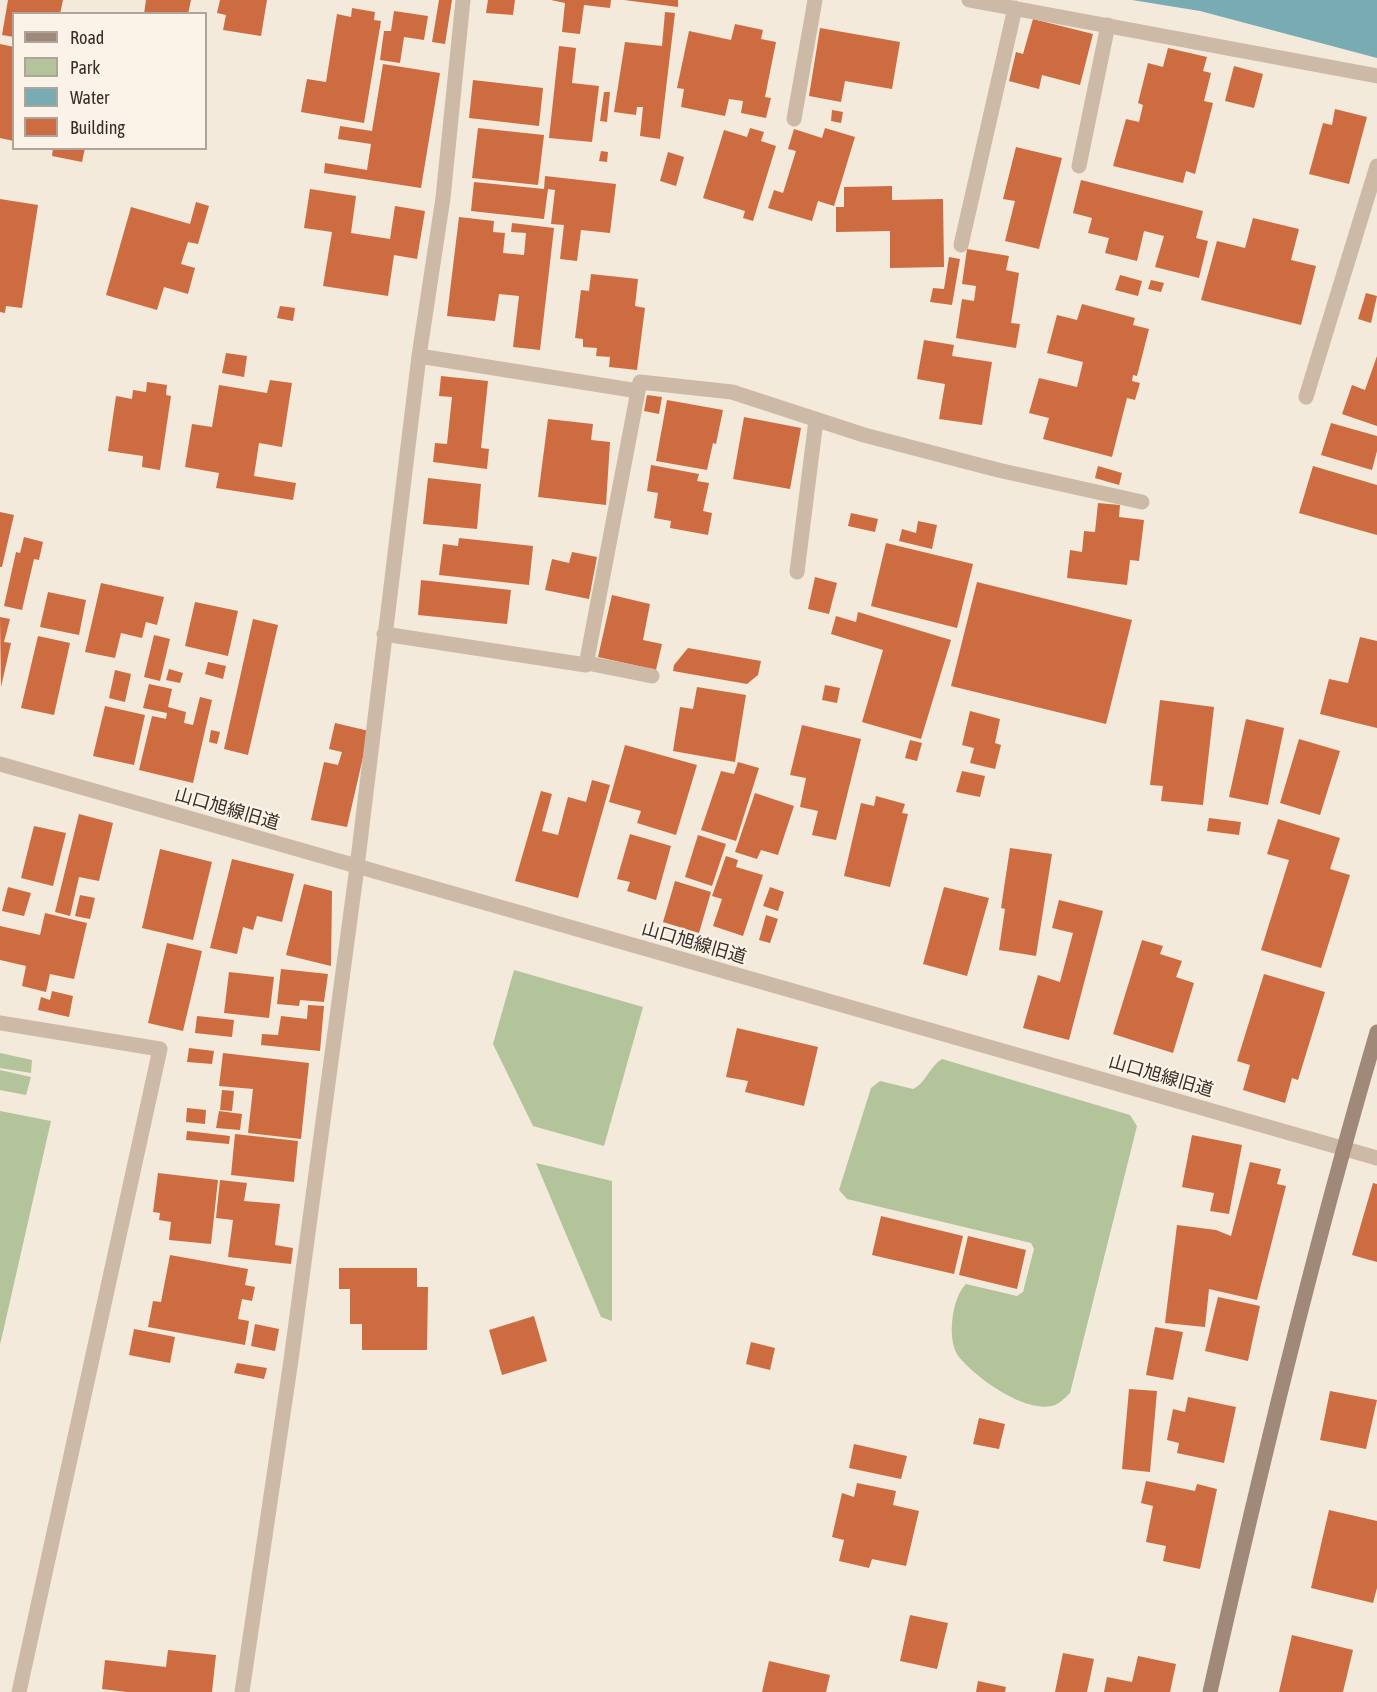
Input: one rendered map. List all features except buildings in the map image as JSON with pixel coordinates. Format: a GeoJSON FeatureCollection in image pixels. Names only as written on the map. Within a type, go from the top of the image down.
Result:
{"type":"FeatureCollection","features":[{"type":"Feature","properties":{"kind":"street"},"geometry":{"type":"LineString","coordinates":[[242,1692],[293,1348],[357,867],[384,634],[400,528],[419,356],[442,198],[463,0]]}},
{"type":"Feature","properties":{"kind":"street"},"geometry":{"type":"LineString","coordinates":[[794,119],[815,0]]}},
{"type":"Feature","properties":{"kind":"street"},"geometry":{"type":"LineString","coordinates":[[969,0],[1108,24],[1377,76]]}},
{"type":"Feature","properties":{"kind":"street"},"geometry":{"type":"LineString","coordinates":[[961,245],[1016,8]]}},
{"type":"Feature","properties":{"kind":"street"},"geometry":{"type":"LineString","coordinates":[[1079,166],[1108,24]]}},
{"type":"Feature","properties":{"kind":"street"},"geometry":{"type":"LineString","coordinates":[[1306,397],[1377,166]]}},
{"type":"Feature","properties":{"kind":"street"},"geometry":{"type":"LineString","coordinates":[[419,356],[638,391]]}},
{"type":"Feature","properties":{"kind":"street"},"geometry":{"type":"LineString","coordinates":[[587,663],[640,382],[732,392],[769,402],[816,420],[998,470],[1142,502]]}},
{"type":"Feature","properties":{"kind":"street"},"geometry":{"type":"LineString","coordinates":[[797,572],[816,420]]}},
{"type":"Feature","properties":{"kind":"street"},"geometry":{"type":"LineString","coordinates":[[384,634],[586,665],[587,663],[652,676]]}},
{"type":"Feature","properties":{"kind":"street","name":"山口旭線旧道"},"geometry":{"type":"LineString","coordinates":[[0,764],[1377,1158]]}},
{"type":"Feature","properties":{"kind":"street"},"geometry":{"type":"LineString","coordinates":[[0,1023],[160,1049],[19,1692]]}},
{"type":"Feature","properties":{"kind":"street"},"geometry":{"type":"LineString","coordinates":[[1210,1692],[1288,1364],[1343,1148],[1377,1032]]}},
{"type":"Feature","properties":{"kind":"green space"},"geometry":{"type":"Polygon","coordinates":[[[514,970],[643,1007],[604,1146],[533,1126],[493,1044],[514,970]]]}},
{"type":"Feature","properties":{"kind":"green space"},"geometry":{"type":"Polygon","coordinates":[[[0,1053],[32,1060],[31,1073],[0,1068],[0,1053]]]}},
{"type":"Feature","properties":{"kind":"green space"},"geometry":{"type":"Polygon","coordinates":[[[942,1059],[1130,1115],[1137,1126],[1070,1393],[1055,1405],[1044,1407],[1031,1405],[1003,1393],[967,1366],[955,1350],[953,1341],[952,1319],[961,1290],[966,1284],[1017,1296],[1023,1292],[1034,1249],[1031,1243],[847,1199],[839,1190],[871,1088],[880,1081],[913,1089],[942,1059]]]}},
{"type":"Feature","properties":{"kind":"green space"},"geometry":{"type":"Polygon","coordinates":[[[0,1070],[31,1077],[26,1095],[0,1090],[0,1070]]]}},
{"type":"Feature","properties":{"kind":"green space"},"geometry":{"type":"Polygon","coordinates":[[[0,1111],[51,1121],[0,1345],[0,1111]]]}},
{"type":"Feature","properties":{"kind":"green space"},"geometry":{"type":"Polygon","coordinates":[[[536,1163],[612,1181],[612,1321],[601,1317],[536,1163]]]}},
{"type":"Feature","properties":{"kind":"water"},"geometry":{"type":"Polygon","coordinates":[[[1132,0],[1377,0],[1377,58],[1200,11],[1132,0]]]}}]}
